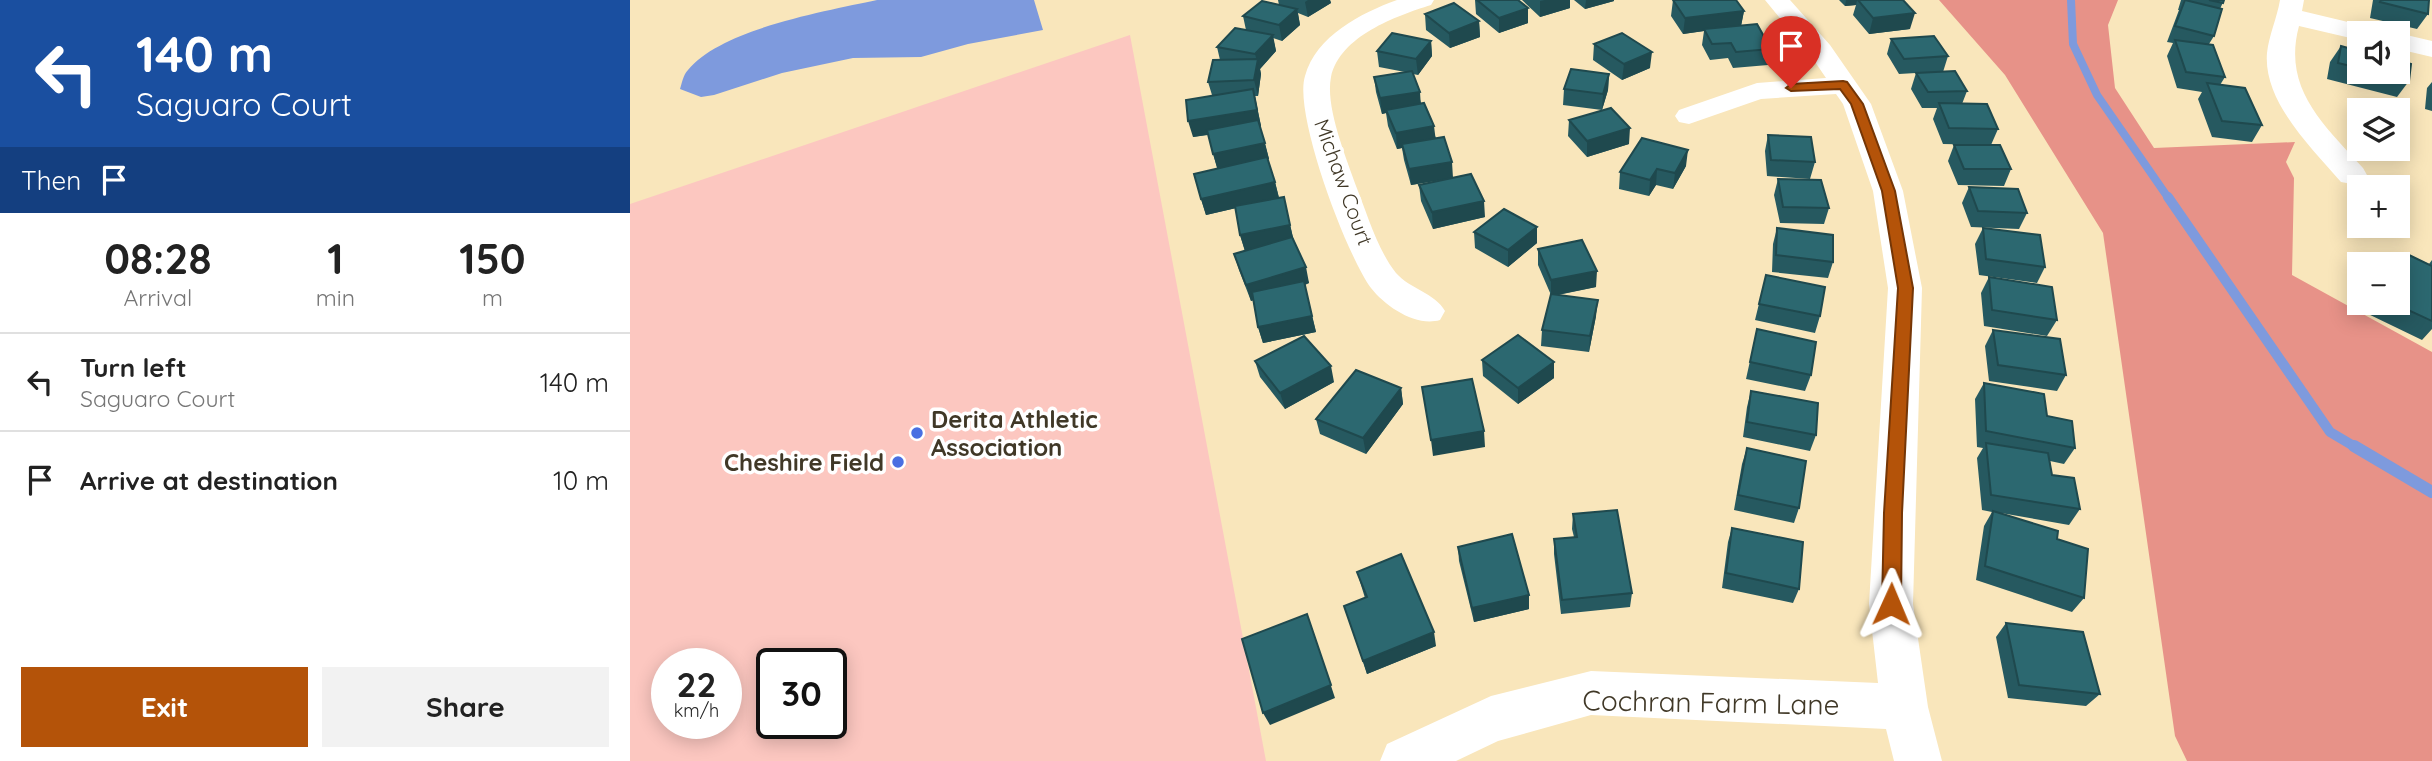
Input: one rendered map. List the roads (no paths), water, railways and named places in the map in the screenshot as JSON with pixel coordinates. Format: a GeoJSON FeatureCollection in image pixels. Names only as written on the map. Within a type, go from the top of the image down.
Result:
{"type":"FeatureCollection","features":[{"type":"Feature","properties":{"kind":"street","name":"Michaw Court"},"geometry":{"type":"LineString","coordinates":[[1422,0],[1381,15],[1356,29],[1330,52],[1317,78],[1318,110],[1352,215],[1381,277],[1403,299],[1428,311]]}},
{"type":"Feature","properties":{"kind":"street"},"geometry":{"type":"LineString","coordinates":[[1777,0],[1821,51],[1857,104],[1888,191],[1905,288],[1891,604],[1904,707],[1918,761]]}},
{"type":"Feature","properties":{"kind":"street"},"geometry":{"type":"LineString","coordinates":[[2347,27],[2291,8],[2280,59],[2294,102],[2352,175]]}},
{"type":"Feature","properties":{"kind":"street"},"geometry":{"type":"LineString","coordinates":[[2410,44],[2432,49]]}},
{"type":"Feature","properties":{"kind":"street"},"geometry":{"type":"LineString","coordinates":[[1689,116],[1757,91],[1843,85]]}},
{"type":"Feature","properties":{"kind":"street","name":"Cochran Farm Lane"},"geometry":{"type":"LineString","coordinates":[[1404,761],[1491,719],[1591,694],[1904,707]]}},
{"type":"Feature","properties":{"kind":"water"},"geometry":{"type":"Polygon","coordinates":[[[877,0],[1034,0],[1043,30],[968,44],[921,57],[853,58],[782,73],[714,95],[701,97],[680,89],[688,70],[724,43],[776,24],[877,0]]]}},
{"type":"Feature","properties":{"kind":"waterway"},"geometry":{"type":"LineString","coordinates":[[2071,0],[2073,44],[2097,95],[2169,199]]}},
{"type":"Feature","properties":{"kind":"waterway"},"geometry":{"type":"LineString","coordinates":[[2168,197],[2330,432],[2357,448]]}},
{"type":"Feature","properties":{"kind":"waterway"},"geometry":{"type":"LineString","coordinates":[[2354,446],[2432,492]]}},
{"type":"Feature","properties":{"kind":"place","name":"Derita Athletic Association"},"geometry":{"type":"Point","coordinates":[917,433]}},
{"type":"Feature","properties":{"kind":"place","name":"Cheshire Field"},"geometry":{"type":"Point","coordinates":[898,462]}}]}
